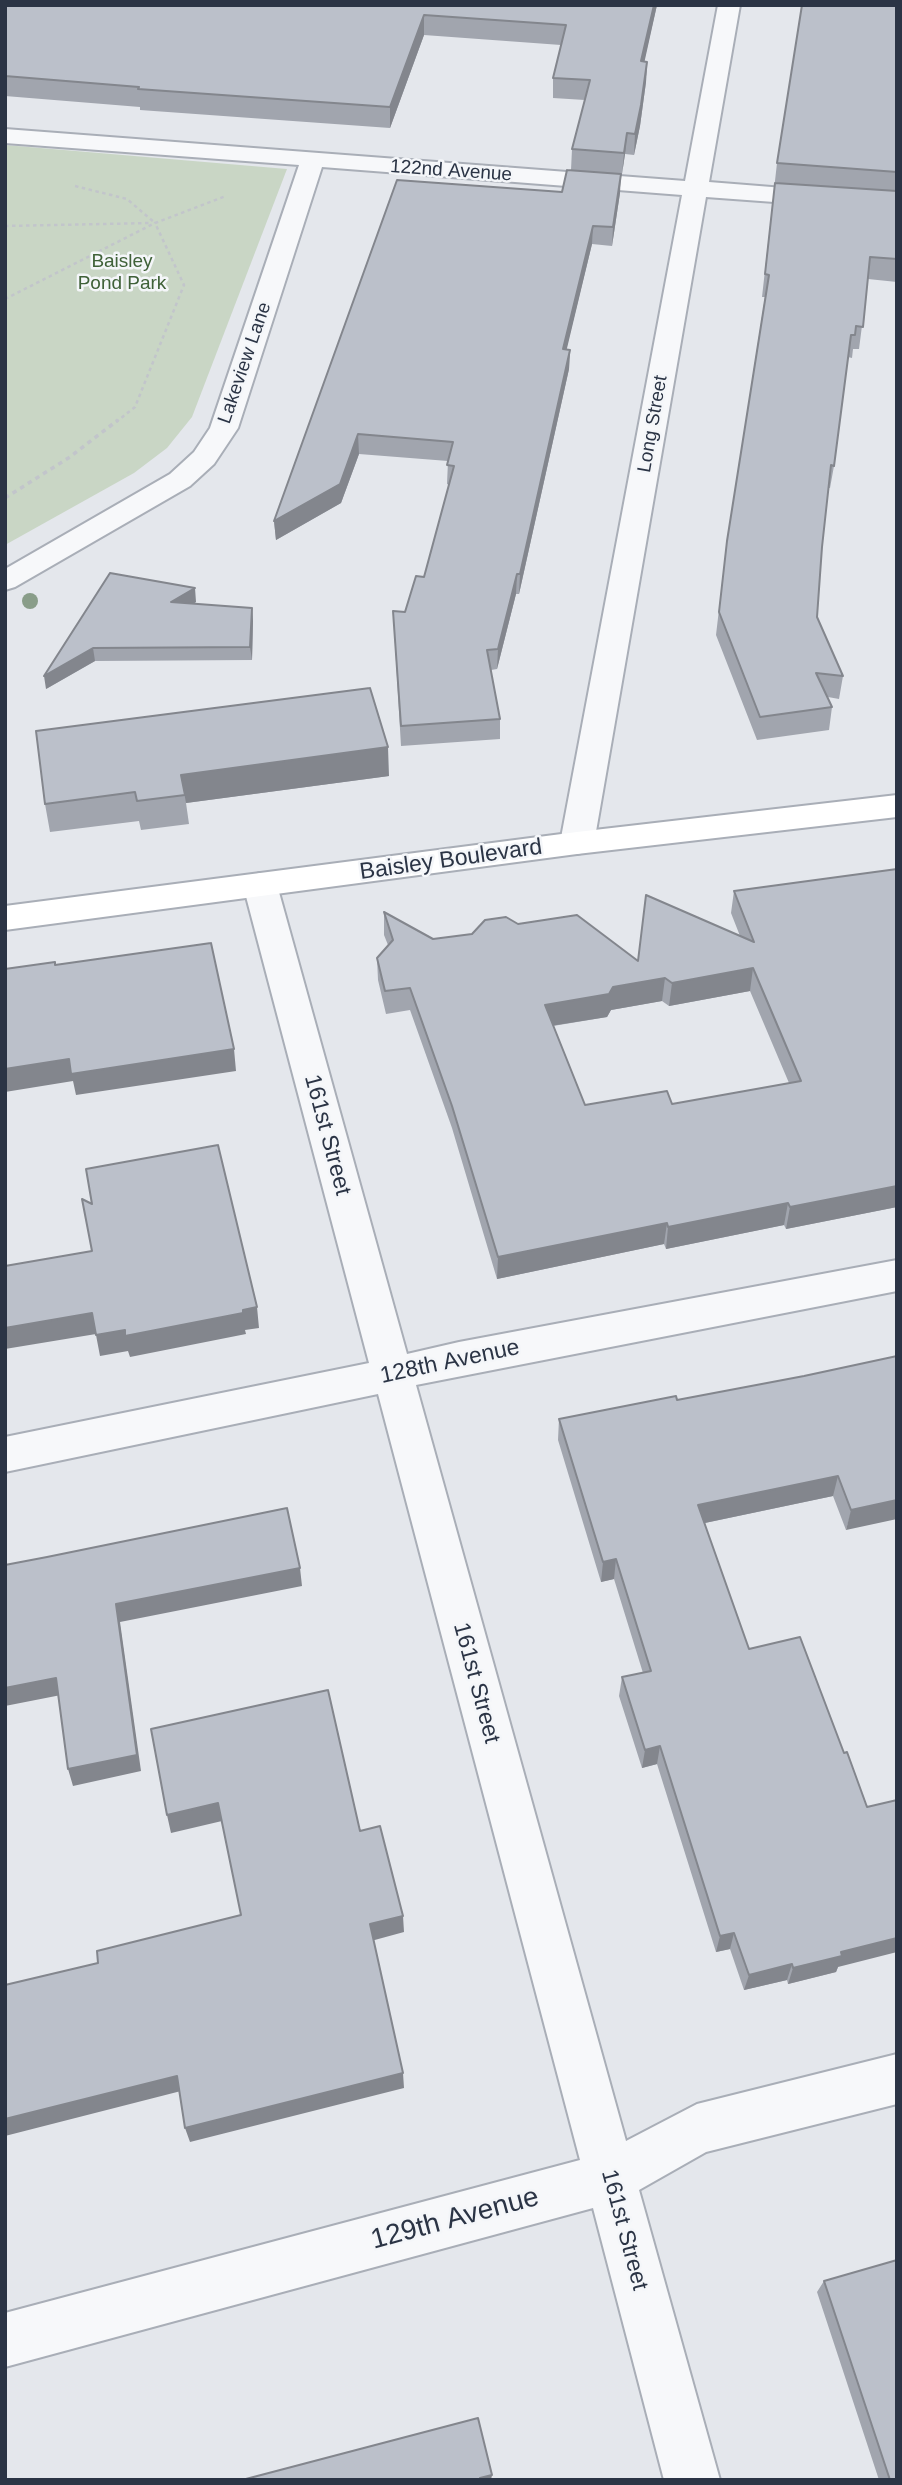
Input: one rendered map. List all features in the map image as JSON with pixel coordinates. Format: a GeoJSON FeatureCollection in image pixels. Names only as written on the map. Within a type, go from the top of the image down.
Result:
{"type":"FeatureCollection","features":[{"type":"Feature","properties":{"kind":"main road","name":"Baisley Boulevard"},"geometry":{"type":"LineString","coordinates":[[5,918],[577,843],[897,806]]}},
{"type":"Feature","properties":{"kind":"street","name":"Long Street"},"geometry":{"type":"LineString","coordinates":[[577,843],[729,5]]}},
{"type":"Feature","properties":{"kind":"street","name":"122nd Avenue"},"geometry":{"type":"LineString","coordinates":[[5,136],[897,204]]}},
{"type":"Feature","properties":{"kind":"street","name":"Lakeview Lane"},"geometry":{"type":"LineString","coordinates":[[5,581],[180,480],[204,458],[225,428],[312,160]]}},
{"type":"Feature","properties":{"kind":"street","name":"161st Street"},"geometry":{"type":"LineString","coordinates":[[260,885],[692,2480]]}},
{"type":"Feature","properties":{"kind":"street","name":"128th Avenue"},"geometry":{"type":"LineString","coordinates":[[5,1455],[459,1358],[897,1275]]}},
{"type":"Feature","properties":{"kind":"street","name":"129th Avenue"},"geometry":{"type":"LineString","coordinates":[[5,2340],[610,2178],[697,2129],[897,2079]]}},
{"type":"Feature","properties":{"kind":"path"},"geometry":{"type":"LineString","coordinates":[[5,498],[70,457],[135,407],[184,285],[155,223],[127,200],[67,184]]}},
{"type":"Feature","properties":{"kind":"path"},"geometry":{"type":"LineString","coordinates":[[5,299],[155,223],[233,193]]}},
{"type":"Feature","properties":{"kind":"path"},"geometry":{"type":"LineString","coordinates":[[5,226],[155,223]]}},
{"type":"Feature","properties":{"kind":"green space","name":"Baisley Pond Park"},"geometry":{"type":"Polygon","coordinates":[[[5,145],[287,169],[192,417],[167,448],[134,473],[5,545],[5,145]]]}},
{"type":"Feature","properties":{"kind":"building"},"geometry":{"type":"Polygon","coordinates":[[[5,5],[654,5],[641,61],[647,62],[641,105],[635,134],[627,133],[624,153],[572,149],[590,80],[553,78],[566,25],[424,15],[390,107],[138,89],[139,87],[5,76],[5,5]]]}},
{"type":"Feature","properties":{"kind":"building"},"geometry":{"type":"Polygon","coordinates":[[[802,5],[897,5],[897,172],[777,163],[802,5]]]}},
{"type":"Feature","properties":{"kind":"building"},"geometry":{"type":"Polygon","coordinates":[[[567,170],[621,174],[613,227],[593,226],[563,349],[570,350],[520,574],[517,574],[498,649],[487,650],[500,719],[401,726],[393,611],[405,612],[416,576],[424,577],[454,466],[447,465],[453,442],[358,434],[340,484],[274,521],[397,180],[562,192],[567,170]]]}},
{"type":"Feature","properties":{"kind":"building"},"geometry":{"type":"Polygon","coordinates":[[[775,183],[897,191],[897,259],[870,257],[863,327],[856,326],[855,335],[851,335],[834,466],[831,465],[817,617],[843,676],[816,673],[832,707],[760,717],[719,612],[727,541],[769,275],[765,274],[775,183]]]}},
{"type":"Feature","properties":{"kind":"building"},"geometry":{"type":"Polygon","coordinates":[[[110,573],[195,588],[171,602],[252,608],[250,647],[93,648],[44,676],[110,573]]]}},
{"type":"Feature","properties":{"kind":"building"},"geometry":{"type":"Polygon","coordinates":[[[370,688],[388,747],[181,775],[185,795],[137,801],[135,792],[45,804],[36,731],[370,688]]]}},
{"type":"Feature","properties":{"kind":"building"},"geometry":{"type":"Polygon","coordinates":[[[897,869],[897,1186],[790,1207],[788,1203],[668,1227],[667,1223],[498,1257],[452,1106],[410,988],[385,991],[377,958],[393,940],[384,912],[433,939],[472,934],[485,920],[506,917],[518,924],[577,915],[638,961],[646,895],[754,942],[734,891],[897,869]],[[753,968],[672,983],[665,978],[613,987],[609,994],[545,1005],[585,1105],[667,1091],[672,1104],[801,1081],[753,968]]]}},
{"type":"Feature","properties":{"kind":"building"},"geometry":{"type":"Polygon","coordinates":[[[211,943],[234,1049],[71,1074],[69,1059],[5,1069],[5,969],[55,962],[55,965],[211,943]]]}},
{"type":"Feature","properties":{"kind":"building"},"geometry":{"type":"Polygon","coordinates":[[[218,1145],[257,1307],[243,1310],[243,1313],[125,1336],[125,1330],[96,1335],[92,1313],[5,1328],[5,1266],[92,1251],[82,1199],[92,1204],[86,1169],[218,1145]]]}},
{"type":"Feature","properties":{"kind":"building"},"geometry":{"type":"Polygon","coordinates":[[[897,1356],[897,1500],[851,1510],[838,1476],[698,1505],[749,1649],[800,1637],[867,1807],[897,1800],[897,1938],[841,1952],[842,1956],[793,1968],[792,1964],[749,1975],[734,1933],[720,1936],[660,1746],[645,1750],[622,1677],[651,1671],[616,1559],[603,1562],[559,1419],[676,1396],[677,1400],[897,1356]]]}},
{"type":"Feature","properties":{"kind":"building"},"geometry":{"type":"Polygon","coordinates":[[[287,1508],[300,1568],[116,1604],[137,1755],[68,1769],[56,1678],[5,1688],[5,1565],[287,1508]]]}},
{"type":"Feature","properties":{"kind":"building"},"geometry":{"type":"Polygon","coordinates":[[[328,1690],[360,1831],[380,1826],[403,1916],[370,1924],[403,2073],[185,2128],[177,2076],[5,2119],[5,1985],[98,1963],[97,1951],[241,1915],[218,1803],[167,1815],[151,1729],[328,1690]]]}},
{"type":"Feature","properties":{"kind":"building"},"geometry":{"type":"Polygon","coordinates":[[[897,2260],[897,2480],[890,2480],[824,2281],[897,2260]]]}},
{"type":"Feature","properties":{"kind":"building"},"geometry":{"type":"Polygon","coordinates":[[[478,2418],[492,2475],[480,2480],[242,2480],[478,2418]]]}}]}
